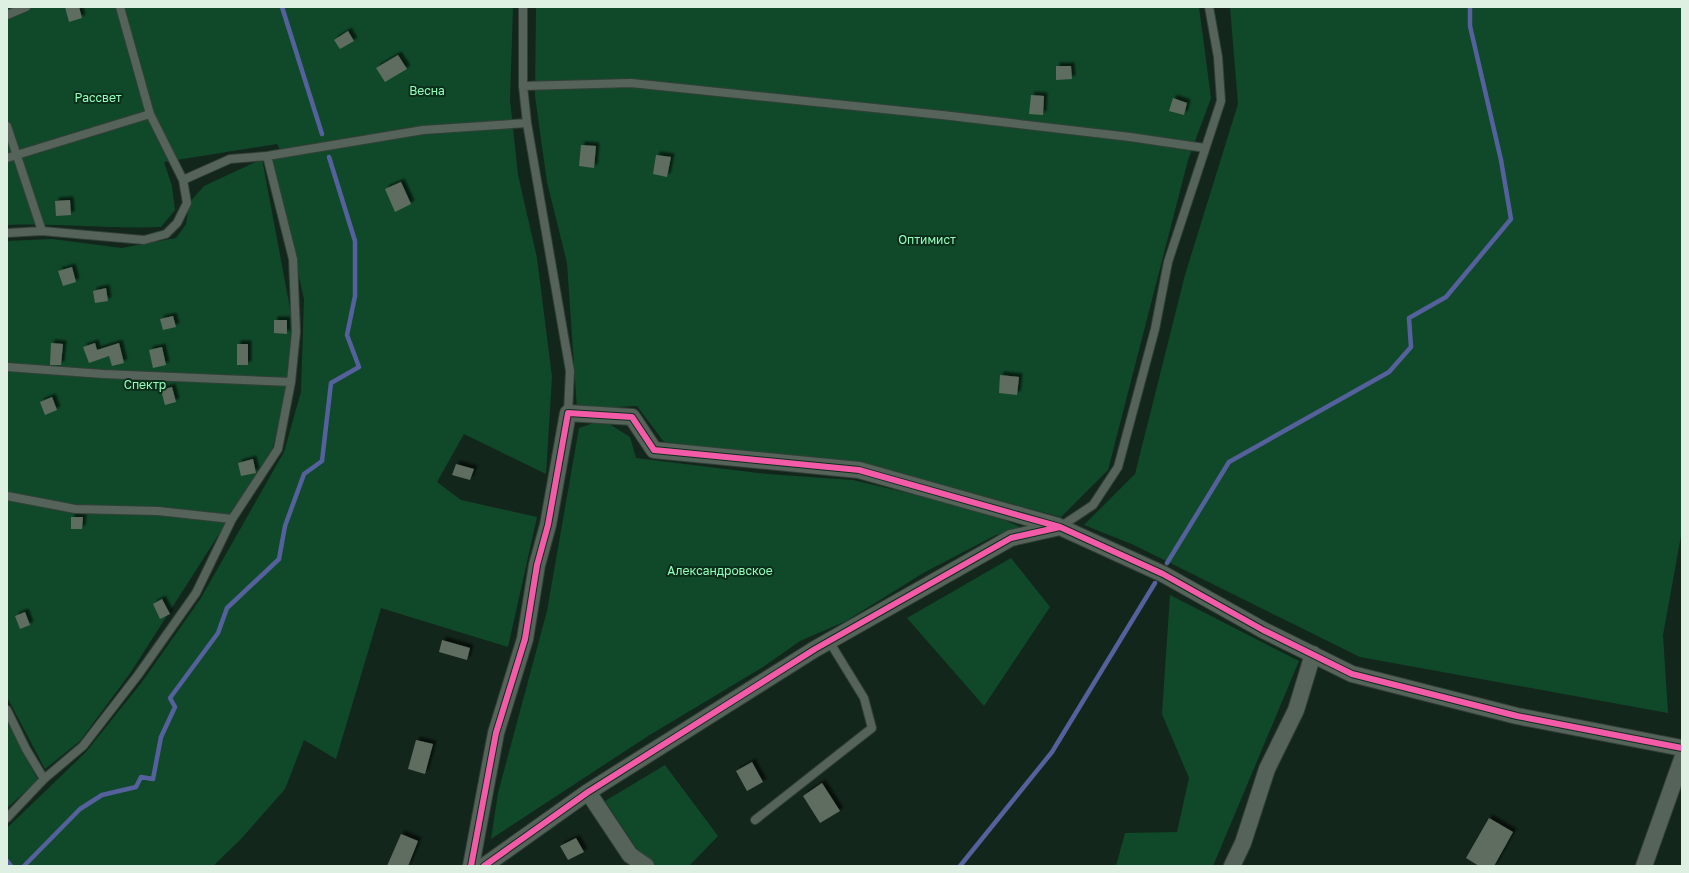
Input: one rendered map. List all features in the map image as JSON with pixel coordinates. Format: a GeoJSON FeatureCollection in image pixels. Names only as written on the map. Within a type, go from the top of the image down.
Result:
{"type":"FeatureCollection","features":[{"type":"Feature","properties":{"kind":"street"},"geometry":{"type":"LineString","coordinates":[[471,866],[496,733],[525,639],[537,565],[548,525],[568,413],[632,417],[654,450],[859,470],[1060,527],[1163,574],[1263,630],[1352,674],[1516,716],[1682,748]]}},
{"type":"Feature","properties":{"kind":"street"},"geometry":{"type":"LineString","coordinates":[[484,866],[588,792],[829,641],[1011,538],[1060,527]]}},
{"type":"Feature","properties":{"kind":"street"},"geometry":{"type":"LineString","coordinates":[[1232,866],[1243,843],[1267,769],[1296,710],[1313,654]]}},
{"type":"Feature","properties":{"kind":"street"},"geometry":{"type":"LineString","coordinates":[[1644,866],[1682,759]]}},
{"type":"Feature","properties":{"kind":"street"},"geometry":{"type":"LineString","coordinates":[[588,792],[630,860],[646,866]]}},
{"type":"Feature","properties":{"kind":"lane"},"geometry":{"type":"LineString","coordinates":[[7,15],[26,7]]}},
{"type":"Feature","properties":{"kind":"lane"},"geometry":{"type":"LineString","coordinates":[[7,233],[42,231],[144,240],[166,234],[177,224],[187,203],[183,180],[150,114],[120,7]]}},
{"type":"Feature","properties":{"kind":"lane"},"geometry":{"type":"LineString","coordinates":[[523,7],[523,86],[527,123],[570,370],[568,413]]}},
{"type":"Feature","properties":{"kind":"lane"},"geometry":{"type":"LineString","coordinates":[[1060,527],[1093,505],[1118,467],[1155,329],[1168,262],[1221,101],[1218,57],[1210,7]]}},
{"type":"Feature","properties":{"kind":"lane"},"geometry":{"type":"LineString","coordinates":[[523,86],[631,83],[949,115],[1130,137],[1205,148]]}},
{"type":"Feature","properties":{"kind":"lane"},"geometry":{"type":"LineString","coordinates":[[7,158],[150,114]]}},
{"type":"Feature","properties":{"kind":"lane"},"geometry":{"type":"LineString","coordinates":[[183,180],[230,159],[267,156],[423,130],[527,123]]}},
{"type":"Feature","properties":{"kind":"lane"},"geometry":{"type":"LineString","coordinates":[[7,126],[42,231]]}},
{"type":"Feature","properties":{"kind":"lane"},"geometry":{"type":"LineString","coordinates":[[7,818],[44,779],[83,746],[138,675],[196,593],[232,519],[278,449],[291,382],[296,332],[293,259],[267,156]]}},
{"type":"Feature","properties":{"kind":"lane"},"geometry":{"type":"LineString","coordinates":[[7,367],[103,374],[291,382]]}},
{"type":"Feature","properties":{"kind":"lane"},"geometry":{"type":"LineString","coordinates":[[7,496],[75,509],[158,511],[232,519]]}},
{"type":"Feature","properties":{"kind":"lane"},"geometry":{"type":"LineString","coordinates":[[755,820],[872,728],[864,698],[829,641]]}},
{"type":"Feature","properties":{"kind":"lane"},"geometry":{"type":"LineString","coordinates":[[7,710],[26,749],[44,779]]}},
{"type":"Feature","properties":{"kind":"green space"},"geometry":{"type":"Polygon","coordinates":[[[7,7],[513,7],[510,100],[518,175],[537,258],[552,377],[546,474],[464,434],[437,482],[461,500],[537,517],[508,647],[381,608],[336,759],[304,740],[285,789],[241,839],[213,866],[7,866],[7,828],[86,752],[142,682],[201,598],[284,452],[301,392],[304,299],[272,159],[283,155],[277,144],[164,162],[172,186],[175,210],[161,227],[7,225],[7,7]]]}},
{"type":"Feature","properties":{"kind":"green space","name":"Оптимист"},"geometry":{"type":"Polygon","coordinates":[[[536,7],[1199,7],[1211,98],[1188,160],[1108,470],[1061,517],[864,464],[664,442],[637,406],[577,409],[567,263],[547,182],[535,96],[536,7]]]}},
{"type":"Feature","properties":{"kind":"green space"},"geometry":{"type":"Polygon","coordinates":[[[1230,7],[1682,7],[1682,530],[1663,635],[1668,713],[1360,657],[1134,545],[1084,525],[1135,474],[1185,275],[1238,104],[1230,7]]]}},
{"type":"Feature","properties":{"kind":"green space","name":"Спектр"},"geometry":{"type":"Polygon","coordinates":[[[262,159],[292,319],[287,385],[272,451],[131,672],[80,741],[45,769],[7,697],[7,241],[52,239],[122,248],[176,238],[186,224],[190,202],[204,186],[262,159]]]}},
{"type":"Feature","properties":{"kind":"green space","name":"Александровское"},"geometry":{"type":"Polygon","coordinates":[[[603,420],[630,437],[636,458],[767,474],[853,480],[983,511],[1025,529],[996,535],[925,572],[846,621],[800,641],[763,667],[648,736],[491,839],[498,793],[547,611],[579,428],[603,420]]]}},
{"type":"Feature","properties":{"kind":"green space"},"geometry":{"type":"Polygon","coordinates":[[[1011,558],[1050,607],[984,706],[907,618],[1011,558]]]}},
{"type":"Feature","properties":{"kind":"green space"},"geometry":{"type":"Polygon","coordinates":[[[1170,595],[1299,661],[1213,866],[1116,866],[1125,833],[1177,832],[1189,778],[1162,714],[1170,595]]]}},
{"type":"Feature","properties":{"kind":"green space"},"geometry":{"type":"Polygon","coordinates":[[[7,721],[38,780],[7,808],[7,721]]]}},
{"type":"Feature","properties":{"kind":"green space"},"geometry":{"type":"Polygon","coordinates":[[[665,765],[718,836],[689,866],[656,866],[641,855],[605,801],[665,765]]]}},
{"type":"Feature","properties":{"kind":"building"},"geometry":{"type":"Polygon","coordinates":[[[65,7],[79,7],[82,18],[69,22],[65,7]]]}},
{"type":"Feature","properties":{"kind":"building"},"geometry":{"type":"Polygon","coordinates":[[[348,31],[354,41],[340,49],[334,40],[348,31]]]}},
{"type":"Feature","properties":{"kind":"building"},"geometry":{"type":"Polygon","coordinates":[[[398,55],[407,69],[385,82],[376,68],[398,55]]]}},
{"type":"Feature","properties":{"kind":"building"},"geometry":{"type":"Polygon","coordinates":[[[1056,66],[1071,66],[1072,79],[1056,80],[1056,66]]]}},
{"type":"Feature","properties":{"kind":"building"},"geometry":{"type":"Polygon","coordinates":[[[1031,95],[1044,96],[1043,115],[1029,114],[1031,95]]]}},
{"type":"Feature","properties":{"kind":"building"},"geometry":{"type":"Polygon","coordinates":[[[1173,98],[1187,103],[1184,115],[1169,111],[1173,98]]]}},
{"type":"Feature","properties":{"kind":"building"},"geometry":{"type":"Polygon","coordinates":[[[581,145],[596,146],[594,168],[579,166],[581,145]]]}},
{"type":"Feature","properties":{"kind":"building"},"geometry":{"type":"Polygon","coordinates":[[[656,155],[671,157],[667,177],[653,174],[656,155]]]}},
{"type":"Feature","properties":{"kind":"building"},"geometry":{"type":"Polygon","coordinates":[[[401,182],[411,204],[395,212],[385,189],[401,182]]]}},
{"type":"Feature","properties":{"kind":"building"},"geometry":{"type":"Polygon","coordinates":[[[70,200],[71,215],[56,216],[55,201],[70,200]]]}},
{"type":"Feature","properties":{"kind":"building"},"geometry":{"type":"Polygon","coordinates":[[[72,267],[76,282],[63,286],[58,271],[72,267]]]}},
{"type":"Feature","properties":{"kind":"building"},"geometry":{"type":"Polygon","coordinates":[[[106,288],[108,301],[95,303],[93,291],[106,288]]]}},
{"type":"Feature","properties":{"kind":"building"},"geometry":{"type":"Polygon","coordinates":[[[173,316],[176,327],[163,330],[160,319],[173,316]]]}},
{"type":"Feature","properties":{"kind":"building"},"geometry":{"type":"Polygon","coordinates":[[[274,320],[287,320],[287,334],[274,333],[274,320]]]}},
{"type":"Feature","properties":{"kind":"building"},"geometry":{"type":"Polygon","coordinates":[[[51,343],[63,344],[61,365],[50,365],[51,343]]]}},
{"type":"Feature","properties":{"kind":"building"},"geometry":{"type":"Polygon","coordinates":[[[95,343],[97,350],[119,343],[124,363],[112,366],[109,356],[89,363],[83,347],[95,343]]]}},
{"type":"Feature","properties":{"kind":"building"},"geometry":{"type":"Polygon","coordinates":[[[237,344],[248,344],[248,365],[237,365],[237,344]]]}},
{"type":"Feature","properties":{"kind":"building"},"geometry":{"type":"Polygon","coordinates":[[[162,347],[166,365],[153,368],[149,350],[162,347]]]}},
{"type":"Feature","properties":{"kind":"building"},"geometry":{"type":"Polygon","coordinates":[[[1000,375],[1019,377],[1017,395],[999,393],[1000,375]]]}},
{"type":"Feature","properties":{"kind":"building"},"geometry":{"type":"Polygon","coordinates":[[[172,387],[176,402],[165,405],[161,390],[172,387]]]}},
{"type":"Feature","properties":{"kind":"building"},"geometry":{"type":"Polygon","coordinates":[[[52,397],[57,410],[45,415],[40,402],[52,397]]]}},
{"type":"Feature","properties":{"kind":"building"},"geometry":{"type":"Polygon","coordinates":[[[253,459],[256,473],[241,476],[238,463],[253,459]]]}},
{"type":"Feature","properties":{"kind":"building"},"geometry":{"type":"Polygon","coordinates":[[[456,464],[474,469],[470,480],[452,475],[456,464]]]}},
{"type":"Feature","properties":{"kind":"building"},"geometry":{"type":"Polygon","coordinates":[[[71,517],[83,517],[82,529],[71,529],[71,517]]]}},
{"type":"Feature","properties":{"kind":"building"},"geometry":{"type":"Polygon","coordinates":[[[162,599],[170,614],[160,619],[153,604],[162,599]]]}},
{"type":"Feature","properties":{"kind":"building"},"geometry":{"type":"Polygon","coordinates":[[[25,612],[30,625],[20,629],[15,616],[25,612]]]}},
{"type":"Feature","properties":{"kind":"building"},"geometry":{"type":"Polygon","coordinates":[[[442,640],[470,648],[467,660],[439,652],[442,640]]]}},
{"type":"Feature","properties":{"kind":"building"},"geometry":{"type":"Polygon","coordinates":[[[416,740],[433,744],[425,774],[408,769],[416,740]]]}},
{"type":"Feature","properties":{"kind":"building"},"geometry":{"type":"Polygon","coordinates":[[[752,762],[763,782],[747,791],[736,771],[752,762]]]}},
{"type":"Feature","properties":{"kind":"building"},"geometry":{"type":"Polygon","coordinates":[[[822,783],[840,811],[820,823],[803,796],[822,783]]]}},
{"type":"Feature","properties":{"kind":"building"},"geometry":{"type":"Polygon","coordinates":[[[1489,818],[1513,832],[1494,866],[1479,866],[1466,858],[1489,818]]]}},
{"type":"Feature","properties":{"kind":"building"},"geometry":{"type":"Polygon","coordinates":[[[401,834],[418,841],[408,866],[387,866],[401,834]]]}},
{"type":"Feature","properties":{"kind":"building"},"geometry":{"type":"Polygon","coordinates":[[[576,838],[584,852],[568,860],[560,846],[576,838]]]}},
{"type":"Feature","properties":{"kind":"waterway"},"geometry":{"type":"LineString","coordinates":[[282,7],[322,134]]}},
{"type":"Feature","properties":{"kind":"waterway"},"geometry":{"type":"LineString","coordinates":[[1167,563],[1229,462],[1389,372],[1411,347],[1409,318],[1446,297],[1511,219],[1501,160],[1470,26],[1470,7]]}},
{"type":"Feature","properties":{"kind":"waterway"},"geometry":{"type":"LineString","coordinates":[[24,866],[80,809],[102,795],[136,787],[141,777],[153,779],[161,737],[175,707],[170,698],[218,633],[227,608],[279,559],[285,526],[304,474],[322,461],[331,383],[359,367],[347,335],[355,296],[355,241],[329,157]]}},
{"type":"Feature","properties":{"kind":"waterway"},"geometry":{"type":"LineString","coordinates":[[960,866],[1052,752],[1155,583]]}},
{"type":"Feature","properties":{"kind":"waterway"},"geometry":{"type":"LineString","coordinates":[[7,861],[11,866]]}},
{"type":"Feature","properties":{"kind":"cycle path"},"geometry":{"type":"LineString","coordinates":[[471,866],[496,733],[525,639],[537,565],[548,525],[568,413],[632,417],[654,450],[859,470],[1060,527]]}},
{"type":"Feature","properties":{"kind":"cycle path"},"geometry":{"type":"LineString","coordinates":[[484,866],[588,792],[815,649],[1011,538],[1060,527],[1163,574],[1263,630],[1352,674],[1517,716],[1682,748]]}},
{"type":"Feature","properties":{"kind":"park label","name":"Весна"},"geometry":{"type":"Point","coordinates":[427,91]}},
{"type":"Feature","properties":{"kind":"park label","name":"Рассвет"},"geometry":{"type":"Point","coordinates":[98,98]}}]}
